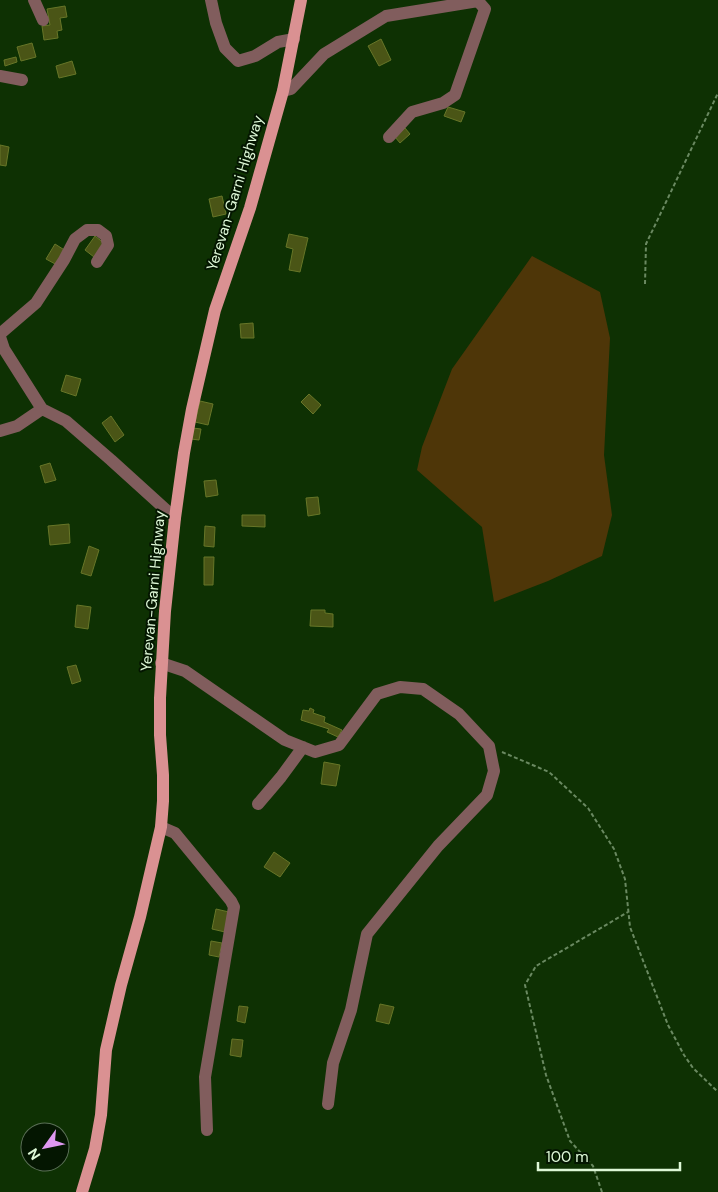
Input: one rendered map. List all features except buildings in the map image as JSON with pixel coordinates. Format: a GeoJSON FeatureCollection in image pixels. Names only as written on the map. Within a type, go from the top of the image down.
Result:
{"type":"FeatureCollection","features":[{"type":"Feature","properties":{"kind":"main road","name":"Yerevan-Garni Highway"},"geometry":{"type":"LineString","coordinates":[[82,1192],[95,1149],[101,1115],[106,1050],[161,827],[163,783],[160,735],[161,663],[175,518],[192,409],[215,310],[250,208],[283,90],[301,0]]}},
{"type":"Feature","properties":{"kind":"street"},"geometry":{"type":"LineString","coordinates":[[34,0],[43,20]]}},
{"type":"Feature","properties":{"kind":"street"},"geometry":{"type":"LineString","coordinates":[[211,0],[224,48],[238,61],[255,56],[278,42],[294,39]]}},
{"type":"Feature","properties":{"kind":"street"},"geometry":{"type":"LineString","coordinates":[[283,90],[291,89],[324,54],[386,16],[478,1],[485,9],[455,95],[443,103],[412,112],[389,136]]}},
{"type":"Feature","properties":{"kind":"street"},"geometry":{"type":"LineString","coordinates":[[0,76],[22,80]]}},
{"type":"Feature","properties":{"kind":"street"},"geometry":{"type":"LineString","coordinates":[[97,262],[108,245],[106,236],[98,230],[87,230],[76,239],[36,303],[0,335],[4,349],[42,409],[66,421],[175,518]]}},
{"type":"Feature","properties":{"kind":"street"},"geometry":{"type":"LineString","coordinates":[[0,432],[17,426],[42,409]]}},
{"type":"Feature","properties":{"kind":"street"},"geometry":{"type":"LineString","coordinates":[[161,663],[185,671],[285,740],[315,752],[339,745],[377,694],[400,687],[423,689],[459,714],[490,746],[494,771],[487,795],[438,846],[368,934],[351,1010],[333,1062],[328,1104]]}},
{"type":"Feature","properties":{"kind":"street"},"geometry":{"type":"LineString","coordinates":[[258,804],[303,747]]}},
{"type":"Feature","properties":{"kind":"street"},"geometry":{"type":"LineString","coordinates":[[161,827],[175,833],[232,901],[234,907],[205,1077],[207,1130]]}},
{"type":"Feature","properties":{"kind":"path"},"geometry":{"type":"LineString","coordinates":[[645,284],[646,244],[718,93]]}},
{"type":"Feature","properties":{"kind":"path"},"geometry":{"type":"LineString","coordinates":[[490,746],[549,772],[588,808],[614,849],[625,879],[630,927],[668,1025],[693,1068],[718,1092]]}},
{"type":"Feature","properties":{"kind":"path"},"geometry":{"type":"LineString","coordinates":[[602,1192],[593,1166],[570,1142],[546,1074],[525,986],[536,966],[628,912]]}},
{"type":"Feature","properties":{"kind":"shaded area"},"geometry":{"type":"Polygon","coordinates":[[[532,256],[600,292],[610,338],[604,455],[612,515],[602,556],[548,581],[494,602],[482,527],[417,470],[422,447],[452,369],[532,256]]]}}]}
